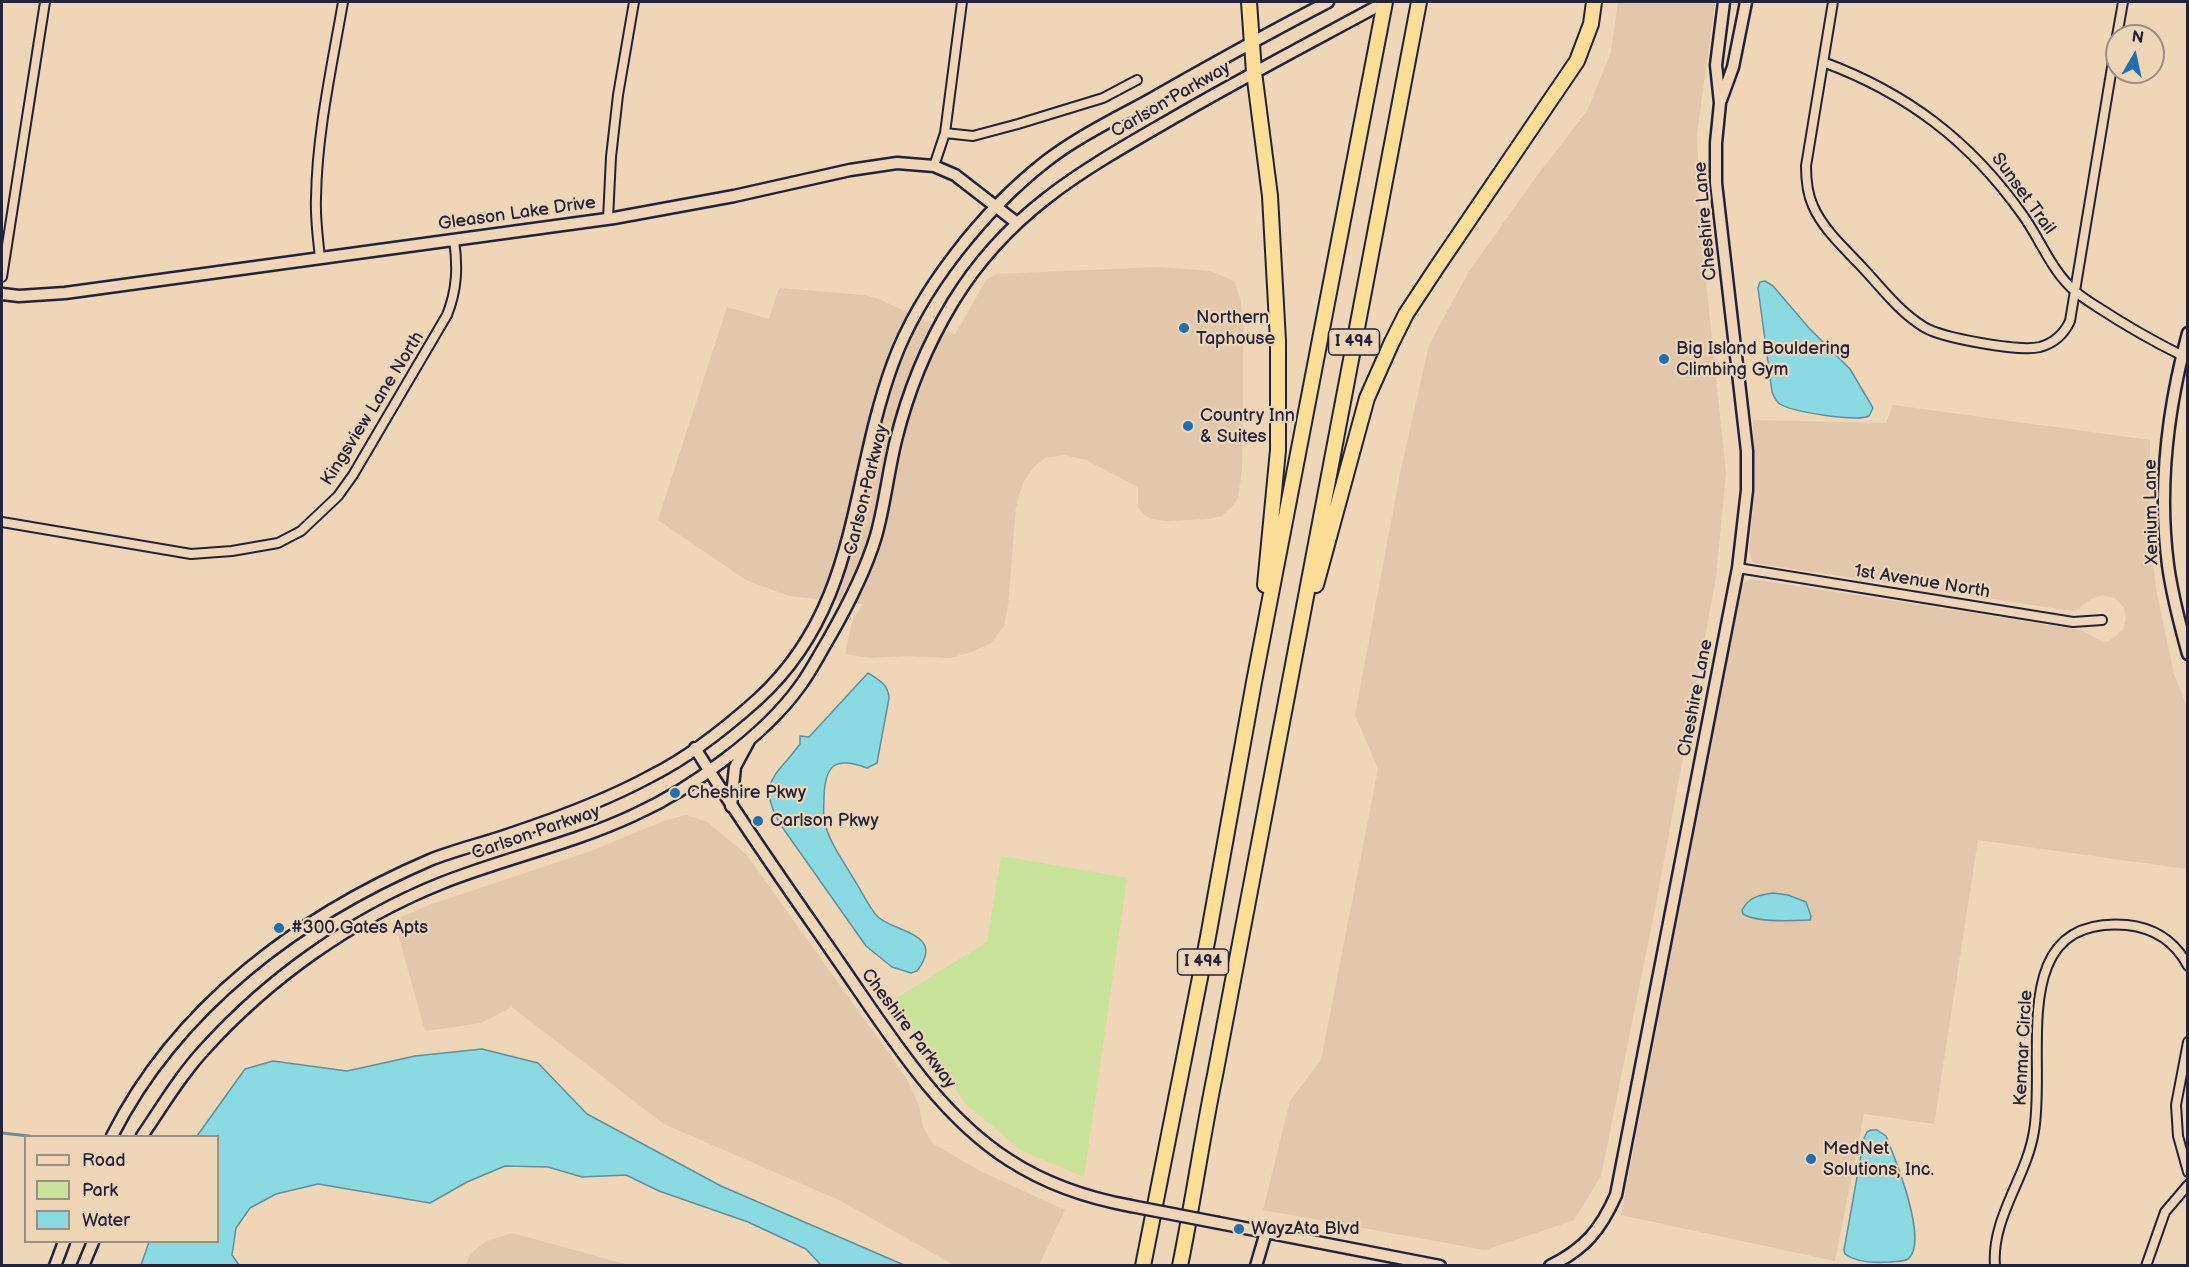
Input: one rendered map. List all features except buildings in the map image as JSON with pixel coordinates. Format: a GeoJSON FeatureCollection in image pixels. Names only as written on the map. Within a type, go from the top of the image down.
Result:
{"type":"FeatureCollection","features":[{"type":"Feature","properties":{"kind":"highway"},"geometry":{"type":"LineString","coordinates":[[1249,2],[1254,72],[1274,241],[1279,428],[1268,561],[1254,682]]}},
{"type":"Feature","properties":{"kind":"highway","name":"I 494"},"geometry":{"type":"LineString","coordinates":[[1143,1266],[1208,937],[1254,682],[1385,2]]}},
{"type":"Feature","properties":{"kind":"highway","name":"I 494"},"geometry":{"type":"LineString","coordinates":[[1181,1266],[1208,1106],[1292,683],[1313,557],[1419,2]]}},
{"type":"Feature","properties":{"kind":"highway"},"geometry":{"type":"LineString","coordinates":[[1292,683],[1345,475],[1375,377],[1420,293],[1577,61],[1591,24],[1594,2]]}},
{"type":"Feature","properties":{"kind":"highway"},"geometry":{"type":"LineString","coordinates":[[1137,1266],[1148,1242]]}},
{"type":"Feature","properties":{"kind":"main road","name":"Carlson Parkway"},"geometry":{"type":"LineString","coordinates":[[113,1135],[123,1115],[159,1062],[205,1008],[259,960],[314,920],[379,884],[434,859],[517,832],[616,794],[657,774],[732,721],[778,679],[808,639],[820,618],[842,563],[872,426],[895,356],[937,280],[969,236],[1031,174],[1071,144],[1328,2]]}},
{"type":"Feature","properties":{"kind":"main road","name":"Carlson Parkway"},"geometry":{"type":"LineString","coordinates":[[143,1135],[192,1065],[244,1009],[286,973],[333,940],[393,906],[444,882],[591,833],[636,814],[668,797],[726,759],[752,736],[778,712],[798,688],[843,615],[855,591],[876,536],[895,445],[920,364],[954,300],[981,263],[1017,223],[1054,190],[1081,172],[1254,72],[1385,2]]}},
{"type":"Feature","properties":{"kind":"main road","name":"Cheshire Lane"},"geometry":{"type":"LineString","coordinates":[[1550,1266],[1581,1247],[1596,1232],[1607,1216],[1616,1195],[1738,568],[1747,490],[1747,451],[1716,183],[1716,143],[1720,103],[1716,65],[1724,2]]}},
{"type":"Feature","properties":{"kind":"main road","name":"Cheshire Lane"},"geometry":{"type":"LineString","coordinates":[[1720,103],[1733,67],[1746,2]]}},
{"type":"Feature","properties":{"kind":"main road","name":"Gleason Lake Drive"},"geometry":{"type":"LineString","coordinates":[[2,294],[19,296],[66,293],[608,219],[734,196],[881,165],[911,163],[934,166],[955,175],[1017,223]]}},
{"type":"Feature","properties":{"kind":"main road","name":"Xenium Lane"},"geometry":{"type":"LineString","coordinates":[[2187,333],[2167,448],[2164,494],[2168,565],[2187,654]]}},
{"type":"Feature","properties":{"kind":"main road"},"geometry":{"type":"LineString","coordinates":[[731,806],[735,767],[752,736]]}},
{"type":"Feature","properties":{"kind":"main road","name":"Cheshire Parkway"},"geometry":{"type":"LineString","coordinates":[[695,748],[731,806],[909,1063],[961,1122],[1008,1160],[1035,1175],[1075,1192],[1131,1206],[1266,1232]]}},
{"type":"Feature","properties":{"kind":"main road"},"geometry":{"type":"LineString","coordinates":[[1256,1266],[1266,1232],[1440,1266]]}},
{"type":"Feature","properties":{"kind":"main road"},"geometry":{"type":"LineString","coordinates":[[55,1266],[64,1243]]}},
{"type":"Feature","properties":{"kind":"main road"},"geometry":{"type":"LineString","coordinates":[[83,1266],[93,1243]]}},
{"type":"Feature","properties":{"kind":"street"},"geometry":{"type":"LineString","coordinates":[[2,277],[45,2]]}},
{"type":"Feature","properties":{"kind":"street"},"geometry":{"type":"LineString","coordinates":[[320,258],[316,200],[317,168],[343,2]]}},
{"type":"Feature","properties":{"kind":"street"},"geometry":{"type":"LineString","coordinates":[[608,219],[611,157],[618,95],[634,2]]}},
{"type":"Feature","properties":{"kind":"street"},"geometry":{"type":"LineString","coordinates":[[934,166],[945,133],[962,2]]}},
{"type":"Feature","properties":{"kind":"street"},"geometry":{"type":"LineString","coordinates":[[1833,2],[1806,166],[1807,189],[1819,219],[1830,232],[1905,312],[1929,330],[1953,337],[2027,348],[2047,345],[2061,335],[2068,326],[2076,293],[2109,84]]}},
{"type":"Feature","properties":{"kind":"street"},"geometry":{"type":"LineString","coordinates":[[2119,24],[2123,2]]}},
{"type":"Feature","properties":{"kind":"street","name":"Sunset Trail"},"geometry":{"type":"LineString","coordinates":[[1823,62],[1888,90],[1928,117],[1967,149],[2009,196],[2028,222],[2053,266],[2076,293],[2153,341],[2184,356]]}},
{"type":"Feature","properties":{"kind":"street"},"geometry":{"type":"LineString","coordinates":[[945,133],[973,136],[1008,127],[1103,98],[1137,80]]}},
{"type":"Feature","properties":{"kind":"street","name":"Kingsview Lane North"},"geometry":{"type":"LineString","coordinates":[[2,522],[191,554],[232,551],[278,543],[301,531],[338,496],[353,475],[447,315],[456,280],[457,262],[454,240]]}},
{"type":"Feature","properties":{"kind":"street","name":"1st Avenue North"},"geometry":{"type":"LineString","coordinates":[[1738,568],[2073,622],[2102,620]]}},
{"type":"Feature","properties":{"kind":"street","name":"Kenmar Circle"},"geometry":{"type":"LineString","coordinates":[[1995,1266],[1996,1244],[2005,1210],[2022,1174],[2034,1131],[2037,1105],[2038,1017],[2043,975],[2052,953],[2065,939],[2087,926],[2130,925],[2168,939],[2187,966]]}},
{"type":"Feature","properties":{"kind":"street"},"geometry":{"type":"LineString","coordinates":[[2187,1042],[2176,1105],[2178,1136],[2187,1172]]}},
{"type":"Feature","properties":{"kind":"street"},"geometry":{"type":"LineString","coordinates":[[2146,1266],[2165,1212],[2187,1185]]}},
{"type":"Feature","properties":{"kind":"shaded area"},"geometry":{"type":"Polygon","coordinates":[[[1618,2],[1715,2],[1697,134],[1701,234],[1726,473],[1716,577],[1656,904],[1601,1176],[1574,1220],[1485,1250],[1263,1210],[1290,1101],[1321,1060],[1378,769],[1355,715],[1401,469],[1429,345],[1468,273],[1536,177],[1587,111],[1611,52],[1618,2]]]}},
{"type":"Feature","properties":{"kind":"shaded area"},"geometry":{"type":"Polygon","coordinates":[[[1160,267],[1210,271],[1234,281],[1240,298],[1243,317],[1243,389],[1242,469],[1238,498],[1232,507],[1221,516],[1210,519],[1165,521],[1151,519],[1138,507],[1138,487],[1086,460],[1065,455],[1045,458],[1034,467],[1024,481],[1020,492],[1016,507],[1008,605],[1004,626],[991,643],[972,652],[950,658],[906,656],[870,658],[845,654],[852,622],[863,604],[789,596],[746,580],[658,520],[727,307],[769,319],[779,288],[864,295],[879,299],[955,335],[986,280],[997,274],[1160,267]]]}},
{"type":"Feature","properties":{"kind":"shaded area"},"geometry":{"type":"Polygon","coordinates":[[[1893,405],[2150,440],[2149,523],[2156,589],[2174,674],[2187,707],[2187,869],[1978,840],[1934,1124],[1864,1114],[1835,1261],[1621,1215],[1741,587],[1752,579],[2081,630],[2103,642],[2109,641],[2123,629],[2126,619],[2124,608],[2115,598],[2103,595],[2091,599],[2072,611],[1755,563],[1751,560],[1749,550],[1755,487],[1753,420],[1886,423],[1893,405]]]}},
{"type":"Feature","properties":{"kind":"shaded area"},"geometry":{"type":"Polygon","coordinates":[[[686,815],[707,822],[746,854],[907,1079],[919,1106],[923,1127],[932,1143],[980,1171],[1065,1210],[1039,1265],[954,1265],[841,1201],[664,1124],[512,1007],[481,1023],[425,1031],[394,920],[429,905],[591,851],[664,821],[686,815]]]}},
{"type":"Feature","properties":{"kind":"shaded area"},"geometry":{"type":"Polygon","coordinates":[[[512,1233],[629,1265],[466,1265],[470,1254],[487,1241],[512,1233]]]}},
{"type":"Feature","properties":{"kind":"green space"},"geometry":{"type":"Polygon","coordinates":[[[1001,856],[1127,878],[1084,1177],[1022,1151],[966,1104],[890,1002],[987,942],[1001,856]]]}},
{"type":"Feature","properties":{"kind":"water"},"geometry":{"type":"Polygon","coordinates":[[[1765,281],[1773,286],[1809,328],[1850,369],[1873,408],[1869,416],[1851,418],[1824,415],[1797,410],[1776,401],[1772,392],[1758,288],[1760,282],[1765,281]]]}},
{"type":"Feature","properties":{"kind":"water"},"geometry":{"type":"Polygon","coordinates":[[[868,673],[885,686],[889,698],[877,763],[867,768],[847,763],[834,766],[827,777],[825,786],[824,820],[834,846],[875,914],[922,941],[926,949],[924,958],[917,971],[911,973],[892,967],[866,946],[780,824],[770,798],[769,788],[772,780],[800,744],[800,736],[809,737],[868,673]]]}},
{"type":"Feature","properties":{"kind":"water"},"geometry":{"type":"Polygon","coordinates":[[[1773,893],[1788,895],[1806,902],[1811,916],[1810,920],[1766,920],[1743,914],[1742,910],[1751,899],[1773,893]]]}},
{"type":"Feature","properties":{"kind":"water"},"geometry":{"type":"Polygon","coordinates":[[[482,1049],[538,1063],[587,1114],[721,1186],[904,1265],[821,1265],[806,1249],[748,1222],[659,1191],[626,1175],[582,1177],[548,1167],[505,1166],[467,1182],[430,1203],[318,1184],[276,1194],[250,1208],[236,1228],[232,1255],[239,1265],[141,1265],[149,1243],[219,1243],[219,1135],[198,1135],[245,1069],[273,1061],[347,1071],[415,1056],[482,1049]]]}},
{"type":"Feature","properties":{"kind":"water"},"geometry":{"type":"Polygon","coordinates":[[[1871,1130],[1877,1130],[1886,1136],[1913,1218],[1915,1236],[1913,1250],[1908,1259],[1904,1261],[1866,1261],[1845,1254],[1864,1138],[1871,1130]]]}},
{"type":"Feature","properties":{"kind":"waterway"},"geometry":{"type":"LineString","coordinates":[[2,1133],[24,1135]]}},
{"type":"Feature","properties":{"kind":"place","name":"Northern Taphouse"},"geometry":{"type":"Point","coordinates":[1184,328]}},
{"type":"Feature","properties":{"kind":"place","name":"Big Island Bouldering Climbing Gym"},"geometry":{"type":"Point","coordinates":[1664,359]}},
{"type":"Feature","properties":{"kind":"place","name":"Country Inn & Suites"},"geometry":{"type":"Point","coordinates":[1188,426]}},
{"type":"Feature","properties":{"kind":"place","name":"Cheshire Pkwy"},"geometry":{"type":"Point","coordinates":[675,793]}},
{"type":"Feature","properties":{"kind":"place","name":"Carlson Pkwy"},"geometry":{"type":"Point","coordinates":[758,821]}},
{"type":"Feature","properties":{"kind":"place","name":"#300 Gates Apts"},"geometry":{"type":"Point","coordinates":[279,928]}},
{"type":"Feature","properties":{"kind":"place","name":"MedNet Solutions, Inc."},"geometry":{"type":"Point","coordinates":[1811,1159]}},
{"type":"Feature","properties":{"kind":"place","name":"WayzAta Blvd"},"geometry":{"type":"Point","coordinates":[1239,1229]}}]}
